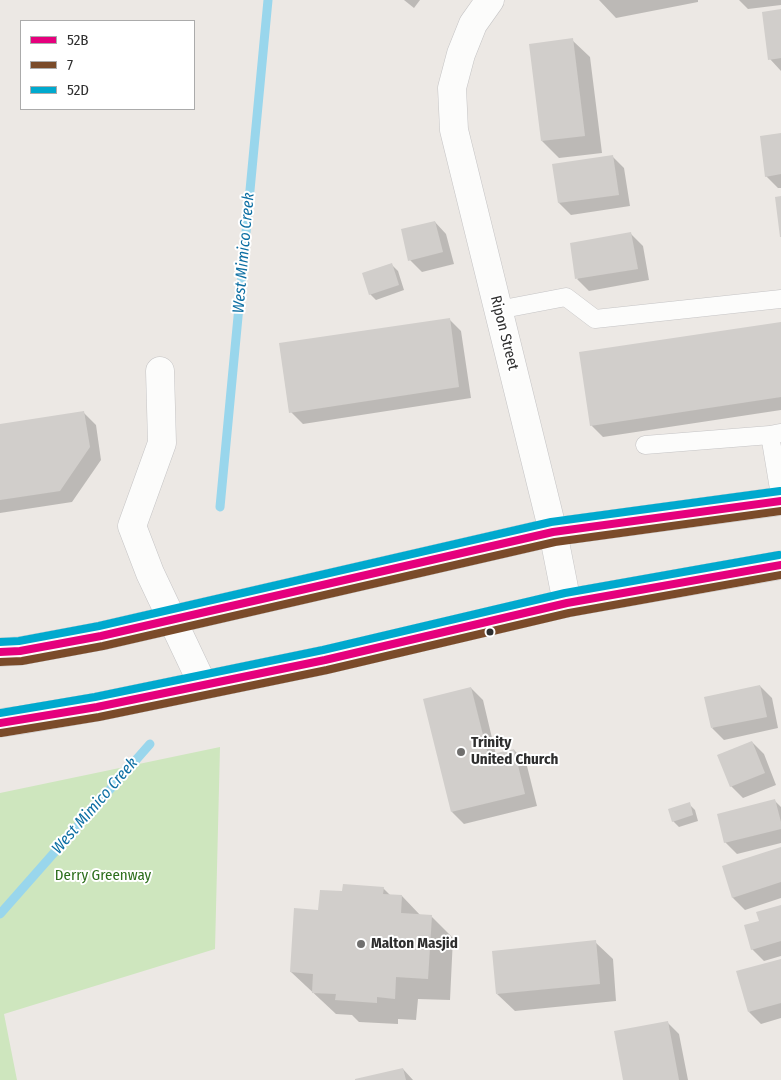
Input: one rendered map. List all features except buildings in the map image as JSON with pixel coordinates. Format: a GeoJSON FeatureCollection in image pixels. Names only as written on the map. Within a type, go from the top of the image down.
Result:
{"type":"FeatureCollection","features":[{"type":"Feature","properties":{"kind":"main road","name":"Ripon Street"},"geometry":{"type":"LineString","coordinates":[[490,0],[473,24],[461,54],[452,88],[454,130],[553,532],[567,603]]}},
{"type":"Feature","properties":{"kind":"main road"},"geometry":{"type":"LineString","coordinates":[[160,371],[162,443],[132,526],[150,573],[203,685]]}},
{"type":"Feature","properties":{"kind":"main road"},"geometry":{"type":"LineString","coordinates":[[0,652],[100,636],[553,532],[781,501]]}},
{"type":"Feature","properties":{"kind":"main road"},"geometry":{"type":"LineString","coordinates":[[0,723],[97,706],[325,660],[567,603],[781,565]]}},
{"type":"Feature","properties":{"kind":"lane"},"geometry":{"type":"LineString","coordinates":[[498,310],[566,297],[595,319],[781,299]]}},
{"type":"Feature","properties":{"kind":"lane"},"geometry":{"type":"LineString","coordinates":[[645,445],[776,434],[781,501]]}},
{"type":"Feature","properties":{"kind":"green space","name":"Derry Greenway"},"geometry":{"type":"Polygon","coordinates":[[[220,747],[215,949],[4,1014],[17,1080],[0,1080],[0,793],[220,747]]]}},
{"type":"Feature","properties":{"kind":"waterway","name":"West Mimico Creek"},"geometry":{"type":"LineString","coordinates":[[220,507],[268,0]]}},
{"type":"Feature","properties":{"kind":"waterway","name":"West Mimico Creek"},"geometry":{"type":"LineString","coordinates":[[0,914],[150,744]]}},
{"type":"Feature","properties":{"kind":"transit line","name":"52D"},"geometry":{"type":"LineString","coordinates":[[0,642],[19,641],[99,626],[551,522],[780,491]]}},
{"type":"Feature","properties":{"kind":"transit line","name":"52B"},"geometry":{"type":"LineString","coordinates":[[0,652],[20,651],[101,636],[553,532],[781,501]]}},
{"type":"Feature","properties":{"kind":"transit line","name":"7"},"geometry":{"type":"LineString","coordinates":[[0,662],[22,661],[103,646],[555,542],[781,511]]}},
{"type":"Feature","properties":{"kind":"transit line","name":"52D"},"geometry":{"type":"LineString","coordinates":[[0,713],[95,697],[323,650],[565,593],[779,555]]}},
{"type":"Feature","properties":{"kind":"transit line","name":"52B"},"geometry":{"type":"LineString","coordinates":[[0,723],[97,707],[325,660],[567,603],[781,565]]}},
{"type":"Feature","properties":{"kind":"transit line","name":"7"},"geometry":{"type":"LineString","coordinates":[[1,733],[99,717],[327,670],[569,613],[781,575]]}},
{"type":"Feature","properties":{"kind":"place","name":"Trinity United Church"},"geometry":{"type":"Point","coordinates":[461,752]}},
{"type":"Feature","properties":{"kind":"place","name":"Malton Masjid"},"geometry":{"type":"Point","coordinates":[361,944]}}]}
